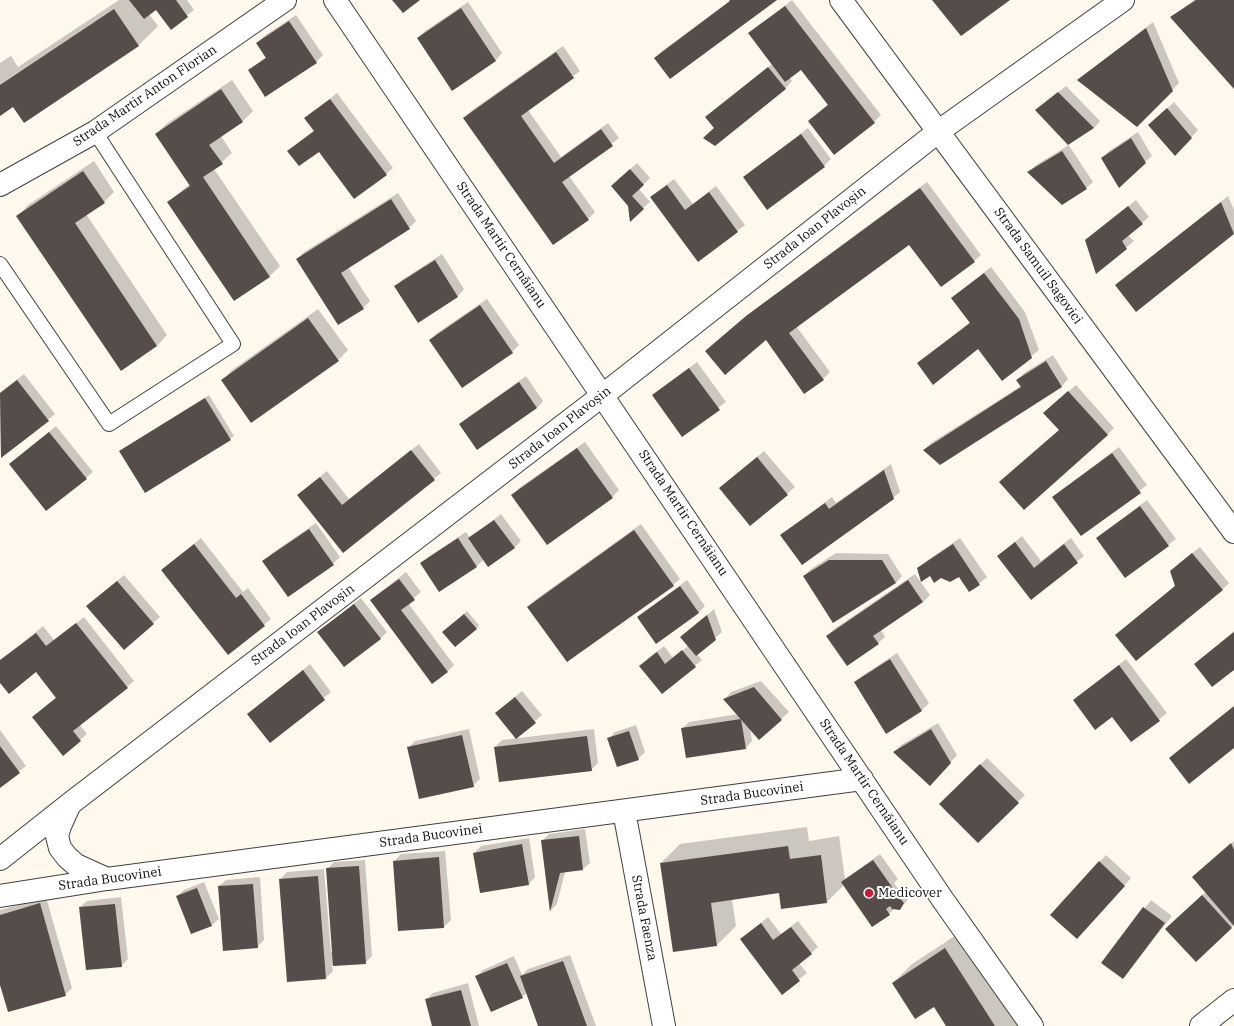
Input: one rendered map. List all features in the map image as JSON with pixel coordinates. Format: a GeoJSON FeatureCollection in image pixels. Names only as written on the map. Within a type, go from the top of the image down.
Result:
{"type":"FeatureCollection","features":[{"type":"Feature","properties":{"kind":"street","name":"Strada Martir Anton Florian"},"geometry":{"type":"LineString","coordinates":[[0,185],[95,132],[285,0]]}},
{"type":"Feature","properties":{"kind":"street","name":"Strada Martir Cernăianu"},"geometry":{"type":"LineString","coordinates":[[335,0],[944,900],[1032,1026]]}},
{"type":"Feature","properties":{"kind":"street","name":"Strada Samuil Sagovici"},"geometry":{"type":"LineString","coordinates":[[842,0],[1234,532]]}},
{"type":"Feature","properties":{"kind":"street","name":"Strada Ioan Plavoșin"},"geometry":{"type":"LineString","coordinates":[[0,859],[603,395],[939,131],[1123,0]]}},
{"type":"Feature","properties":{"kind":"street","name":"Strada Bucovinei"},"geometry":{"type":"LineString","coordinates":[[0,896],[107,879],[862,779]]}},
{"type":"Feature","properties":{"kind":"street"},"geometry":{"type":"LineString","coordinates":[[71,803],[57,836],[60,848],[67,858],[76,865],[107,879]]}},
{"type":"Feature","properties":{"kind":"street","name":"Strada Faenza"},"geometry":{"type":"LineString","coordinates":[[624,811],[664,1026]]}},
{"type":"Feature","properties":{"kind":"street"},"geometry":{"type":"LineString","coordinates":[[1201,1026],[1234,1000]]}},
{"type":"Feature","properties":{"kind":"lane"},"geometry":{"type":"LineString","coordinates":[[0,264],[109,424],[233,344],[95,132]]}},
{"type":"Feature","properties":{"kind":"building"},"geometry":{"type":"Polygon","coordinates":[[[129,0],[176,0],[188,17],[171,30],[156,10],[144,19],[129,0]]]}},
{"type":"Feature","properties":{"kind":"building"},"geometry":{"type":"Polygon","coordinates":[[[392,0],[420,0],[403,13],[392,0]]]}},
{"type":"Feature","properties":{"kind":"building"},"geometry":{"type":"Polygon","coordinates":[[[729,0],[777,0],[670,79],[654,58],[730,1],[729,0]]]}},
{"type":"Feature","properties":{"kind":"building"},"geometry":{"type":"Polygon","coordinates":[[[932,0],[1010,0],[961,36],[932,0]]]}},
{"type":"Feature","properties":{"kind":"building"},"geometry":{"type":"Polygon","coordinates":[[[1196,0],[1234,0],[1234,89],[1170,17],[1196,0]]]}},
{"type":"Feature","properties":{"kind":"building"},"geometry":{"type":"Polygon","coordinates":[[[785,6],[875,123],[834,155],[808,121],[828,105],[801,70],[785,82],[748,33],[785,6]]]}},
{"type":"Feature","properties":{"kind":"building"},"geometry":{"type":"Polygon","coordinates":[[[461,8],[496,61],[452,91],[417,38],[461,8]]]}},
{"type":"Feature","properties":{"kind":"building"},"geometry":{"type":"Polygon","coordinates":[[[114,9],[139,46],[24,123],[13,107],[0,116],[0,85],[114,9]]]}},
{"type":"Feature","properties":{"kind":"building"},"geometry":{"type":"Polygon","coordinates":[[[289,21],[317,63],[265,97],[248,70],[266,58],[256,43],[289,21]]]}},
{"type":"Feature","properties":{"kind":"building"},"geometry":{"type":"Polygon","coordinates":[[[1146,28],[1173,91],[1137,127],[1077,80],[1146,28]]]}},
{"type":"Feature","properties":{"kind":"building"},"geometry":{"type":"Polygon","coordinates":[[[556,52],[574,78],[521,116],[554,163],[601,129],[613,146],[562,182],[589,220],[553,245],[463,118],[556,52]]]}},
{"type":"Feature","properties":{"kind":"building"},"geometry":{"type":"Polygon","coordinates":[[[768,67],[786,89],[715,146],[703,138],[714,128],[705,117],[768,67]]]}},
{"type":"Feature","properties":{"kind":"building"},"geometry":{"type":"Polygon","coordinates":[[[221,89],[243,122],[209,145],[223,164],[203,177],[270,277],[234,301],[167,202],[190,186],[155,134],[221,89]]]}},
{"type":"Feature","properties":{"kind":"building"},"geometry":{"type":"Polygon","coordinates":[[[1058,92],[1094,128],[1068,145],[1035,110],[1058,92]]]}},
{"type":"Feature","properties":{"kind":"building"},"geometry":{"type":"Polygon","coordinates":[[[330,99],[387,175],[354,199],[319,152],[299,166],[287,151],[314,131],[304,118],[330,99]]]}},
{"type":"Feature","properties":{"kind":"building"},"geometry":{"type":"Polygon","coordinates":[[[1167,108],[1192,138],[1175,156],[1148,125],[1167,108]]]}},
{"type":"Feature","properties":{"kind":"building"},"geometry":{"type":"Polygon","coordinates":[[[801,134],[825,167],[767,210],[743,177],[801,134]]]}},
{"type":"Feature","properties":{"kind":"building"},"geometry":{"type":"Polygon","coordinates":[[[1131,138],[1146,163],[1119,188],[1101,158],[1131,138]]]}},
{"type":"Feature","properties":{"kind":"building"},"geometry":{"type":"Polygon","coordinates":[[[1062,151],[1087,189],[1062,205],[1027,172],[1062,151]]]}},
{"type":"Feature","properties":{"kind":"building"},"geometry":{"type":"Polygon","coordinates":[[[630,169],[644,185],[632,196],[644,209],[630,222],[628,206],[611,186],[630,169]]]}},
{"type":"Feature","properties":{"kind":"building"},"geometry":{"type":"Polygon","coordinates":[[[83,171],[105,203],[75,223],[157,346],[121,371],[16,216],[83,171]]]}},
{"type":"Feature","properties":{"kind":"building"},"geometry":{"type":"Polygon","coordinates":[[[667,185],[685,210],[709,192],[738,232],[698,262],[650,197],[667,185]]]}},
{"type":"Feature","properties":{"kind":"building"},"geometry":{"type":"Polygon","coordinates":[[[920,188],[975,262],[941,287],[909,245],[789,333],[824,380],[804,394],[766,340],[725,375],[705,351],[746,316],[920,188]]]}},
{"type":"Feature","properties":{"kind":"building"},"geometry":{"type":"Polygon","coordinates":[[[391,199],[410,229],[341,273],[364,309],[338,325],[296,259],[391,199]]]}},
{"type":"Feature","properties":{"kind":"building"},"geometry":{"type":"Polygon","coordinates":[[[1221,202],[1234,234],[1136,312],[1115,285],[1221,202]]]}},
{"type":"Feature","properties":{"kind":"building"},"geometry":{"type":"Polygon","coordinates":[[[1128,206],[1143,224],[1122,241],[1127,249],[1096,274],[1085,240],[1128,206]]]}},
{"type":"Feature","properties":{"kind":"building"},"geometry":{"type":"Polygon","coordinates":[[[435,260],[458,297],[418,323],[394,286],[435,260]]]}},
{"type":"Feature","properties":{"kind":"building"},"geometry":{"type":"Polygon","coordinates":[[[984,273],[1019,319],[1032,358],[1002,381],[978,349],[933,385],[917,363],[970,323],[951,298],[984,273]]]}},
{"type":"Feature","properties":{"kind":"building"},"geometry":{"type":"Polygon","coordinates":[[[480,305],[513,353],[462,388],[429,340],[480,305]]]}},
{"type":"Feature","properties":{"kind":"building"},"geometry":{"type":"Polygon","coordinates":[[[308,318],[339,361],[251,423],[221,380],[308,318]]]}},
{"type":"Feature","properties":{"kind":"building"},"geometry":{"type":"Polygon","coordinates":[[[1046,361],[1062,387],[940,465],[923,450],[1021,387],[1016,380],[1046,361]]]}},
{"type":"Feature","properties":{"kind":"building"},"geometry":{"type":"Polygon","coordinates":[[[689,368],[720,410],[682,437],[652,395],[689,368]]]}},
{"type":"Feature","properties":{"kind":"building"},"geometry":{"type":"Polygon","coordinates":[[[17,380],[49,421],[1,458],[0,393],[17,380]]]}},
{"type":"Feature","properties":{"kind":"building"},"geometry":{"type":"Polygon","coordinates":[[[519,382],[537,408],[477,450],[459,424],[519,382]]]}},
{"type":"Feature","properties":{"kind":"building"},"geometry":{"type":"Polygon","coordinates":[[[1068,391],[1108,435],[1024,510],[999,482],[1059,430],[1043,413],[1068,391]]]}},
{"type":"Feature","properties":{"kind":"building"},"geometry":{"type":"Polygon","coordinates":[[[205,398],[231,440],[145,493],[119,451],[205,398]]]}},
{"type":"Feature","properties":{"kind":"building"},"geometry":{"type":"Polygon","coordinates":[[[49,432],[87,479],[46,511],[9,464],[49,432]]]}},
{"type":"Feature","properties":{"kind":"building"},"geometry":{"type":"Polygon","coordinates":[[[577,448],[613,498],[547,545],[511,495],[577,448]]]}},
{"type":"Feature","properties":{"kind":"building"},"geometry":{"type":"Polygon","coordinates":[[[411,450],[435,480],[343,553],[297,495],[320,477],[342,505],[411,450]]]}},
{"type":"Feature","properties":{"kind":"building"},"geometry":{"type":"Polygon","coordinates":[[[1112,453],[1141,493],[1081,536],[1052,497],[1112,453]]]}},
{"type":"Feature","properties":{"kind":"building"},"geometry":{"type":"Polygon","coordinates":[[[757,457],[788,495],[750,526],[719,488],[757,457]]]}},
{"type":"Feature","properties":{"kind":"building"},"geometry":{"type":"Polygon","coordinates":[[[884,470],[894,499],[802,565],[780,535],[825,503],[829,509],[884,470]]]}},
{"type":"Feature","properties":{"kind":"building"},"geometry":{"type":"Polygon","coordinates":[[[1140,506],[1169,546],[1125,578],[1096,538],[1140,506]]]}},
{"type":"Feature","properties":{"kind":"building"},"geometry":{"type":"Polygon","coordinates":[[[494,520],[515,548],[488,567],[468,538],[494,520]]]}},
{"type":"Feature","properties":{"kind":"building"},"geometry":{"type":"Polygon","coordinates":[[[309,529],[334,565],[288,597],[262,561],[309,529]]]}},
{"type":"Feature","properties":{"kind":"building"},"geometry":{"type":"Polygon","coordinates":[[[634,530],[674,586],[567,662],[527,607],[634,530]]]}},
{"type":"Feature","properties":{"kind":"building"},"geometry":{"type":"Polygon","coordinates":[[[458,538],[477,567],[439,592],[420,563],[458,538]]]}},
{"type":"Feature","properties":{"kind":"building"},"geometry":{"type":"Polygon","coordinates":[[[1015,542],[1034,568],[1064,544],[1078,563],[1031,600],[997,556],[1015,542]]]}},
{"type":"Feature","properties":{"kind":"building"},"geometry":{"type":"Polygon","coordinates":[[[194,544],[236,598],[241,594],[265,626],[228,655],[161,570],[194,544]]]}},
{"type":"Feature","properties":{"kind":"building"},"geometry":{"type":"Polygon","coordinates":[[[953,544],[980,585],[969,592],[959,577],[950,582],[941,578],[934,583],[930,576],[921,582],[917,568],[953,544]]]}},
{"type":"Feature","properties":{"kind":"building"},"geometry":{"type":"Polygon","coordinates":[[[1192,553],[1223,590],[1136,661],[1115,635],[1175,586],[1170,571],[1192,553]]]}},
{"type":"Feature","properties":{"kind":"building"},"geometry":{"type":"Polygon","coordinates":[[[829,560],[882,560],[896,583],[833,623],[803,576],[829,560]]]}},
{"type":"Feature","properties":{"kind":"building"},"geometry":{"type":"Polygon","coordinates":[[[399,579],[415,600],[401,610],[448,672],[432,684],[370,600],[399,579]]]}},
{"type":"Feature","properties":{"kind":"building"},"geometry":{"type":"Polygon","coordinates":[[[908,580],[923,602],[873,636],[879,644],[847,666],[826,636],[908,580]]]}},
{"type":"Feature","properties":{"kind":"building"},"geometry":{"type":"Polygon","coordinates":[[[117,581],[154,624],[124,650],[86,606],[117,581]]]}},
{"type":"Feature","properties":{"kind":"building"},"geometry":{"type":"Polygon","coordinates":[[[680,586],[699,613],[656,644],[637,617],[680,586]]]}},
{"type":"Feature","properties":{"kind":"building"},"geometry":{"type":"Polygon","coordinates":[[[354,604],[381,639],[344,667],[317,632],[354,604]]]}},
{"type":"Feature","properties":{"kind":"building"},"geometry":{"type":"Polygon","coordinates":[[[464,614],[477,629],[455,647],[442,632],[464,614]]]}},
{"type":"Feature","properties":{"kind":"building"},"geometry":{"type":"Polygon","coordinates":[[[707,615],[716,640],[696,656],[680,637],[707,615]]]}},
{"type":"Feature","properties":{"kind":"building"},"geometry":{"type":"Polygon","coordinates":[[[76,623],[128,688],[73,731],[81,741],[63,756],[32,717],[56,698],[36,672],[9,694],[0,683],[0,660],[36,633],[46,646],[76,623]]]}},
{"type":"Feature","properties":{"kind":"building"},"geometry":{"type":"Polygon","coordinates":[[[1234,632],[1234,670],[1212,687],[1194,664],[1234,632]]]}},
{"type":"Feature","properties":{"kind":"building"},"geometry":{"type":"Polygon","coordinates":[[[682,650],[696,667],[662,694],[639,666],[657,652],[665,664],[682,650]]]}},
{"type":"Feature","properties":{"kind":"building"},"geometry":{"type":"Polygon","coordinates":[[[890,659],[922,711],[886,734],[854,682],[890,659]]]}},
{"type":"Feature","properties":{"kind":"building"},"geometry":{"type":"Polygon","coordinates":[[[1119,665],[1160,721],[1131,742],[1112,717],[1095,730],[1073,700],[1119,665]]]}},
{"type":"Feature","properties":{"kind":"building"},"geometry":{"type":"Polygon","coordinates":[[[303,670],[325,700],[270,743],[247,714],[303,670]]]}},
{"type":"Feature","properties":{"kind":"building"},"geometry":{"type":"Polygon","coordinates":[[[754,687],[782,720],[759,740],[723,699],[754,687]]]}},
{"type":"Feature","properties":{"kind":"building"},"geometry":{"type":"Polygon","coordinates":[[[515,697],[536,723],[516,739],[495,713],[515,697]]]}},
{"type":"Feature","properties":{"kind":"building"},"geometry":{"type":"Polygon","coordinates":[[[1234,706],[1234,748],[1189,784],[1169,758],[1234,706]]]}},
{"type":"Feature","properties":{"kind":"building"},"geometry":{"type":"Polygon","coordinates":[[[741,719],[746,749],[686,758],[681,728],[741,719]]]}},
{"type":"Feature","properties":{"kind":"building"},"geometry":{"type":"Polygon","coordinates":[[[931,729],[951,763],[930,786],[893,752],[931,729]]]}},
{"type":"Feature","properties":{"kind":"building"},"geometry":{"type":"Polygon","coordinates":[[[629,731],[639,760],[617,767],[607,738],[629,731]]]}},
{"type":"Feature","properties":{"kind":"building"},"geometry":{"type":"Polygon","coordinates":[[[462,735],[474,787],[419,799],[407,747],[462,735]]]}},
{"type":"Feature","properties":{"kind":"building"},"geometry":{"type":"Polygon","coordinates":[[[587,736],[592,771],[499,782],[494,747],[587,736]]]}},
{"type":"Feature","properties":{"kind":"building"},"geometry":{"type":"Polygon","coordinates":[[[0,746],[20,773],[0,788],[0,746]]]}},
{"type":"Feature","properties":{"kind":"building"},"geometry":{"type":"Polygon","coordinates":[[[980,764],[1019,803],[978,843],[939,804],[980,764]]]}},
{"type":"Feature","properties":{"kind":"building"},"geometry":{"type":"Polygon","coordinates":[[[579,836],[583,870],[560,873],[550,912],[541,840],[579,836]]]}},
{"type":"Feature","properties":{"kind":"building"},"geometry":{"type":"Polygon","coordinates":[[[1231,843],[1234,850],[1234,926],[1192,877],[1231,843]]]}},
{"type":"Feature","properties":{"kind":"building"},"geometry":{"type":"Polygon","coordinates":[[[522,844],[529,885],[480,893],[473,853],[522,844]]]}},
{"type":"Feature","properties":{"kind":"building"},"geometry":{"type":"Polygon","coordinates":[[[788,846],[790,859],[821,855],[827,903],[781,909],[779,893],[711,903],[717,946],[673,952],[660,863],[788,846]]]}},
{"type":"Feature","properties":{"kind":"building"},"geometry":{"type":"Polygon","coordinates":[[[439,857],[444,928],[398,931],[393,861],[439,857]]]}},
{"type":"Feature","properties":{"kind":"building","name":"Medicover"},"geometry":{"type":"Polygon","coordinates":[[[873,860],[892,887],[888,890],[893,898],[899,897],[904,903],[900,910],[892,909],[890,906],[886,909],[890,915],[872,927],[841,882],[873,860]]]}},
{"type":"Feature","properties":{"kind":"building"},"geometry":{"type":"Polygon","coordinates":[[[1099,861],[1125,886],[1077,939],[1050,915],[1099,861]]]}},
{"type":"Feature","properties":{"kind":"building"},"geometry":{"type":"Polygon","coordinates":[[[359,866],[366,964],[333,966],[326,868],[359,866]]]}},
{"type":"Feature","properties":{"kind":"building"},"geometry":{"type":"Polygon","coordinates":[[[318,876],[326,979],[287,982],[279,879],[318,876]]]}},
{"type":"Feature","properties":{"kind":"building"},"geometry":{"type":"Polygon","coordinates":[[[253,884],[258,948],[223,951],[218,886],[253,884]]]}},
{"type":"Feature","properties":{"kind":"building"},"geometry":{"type":"Polygon","coordinates":[[[197,888],[212,926],[191,934],[176,896],[197,888]]]}},
{"type":"Feature","properties":{"kind":"building"},"geometry":{"type":"Polygon","coordinates":[[[1202,895],[1232,928],[1196,962],[1165,929],[1202,895]]]}},
{"type":"Feature","properties":{"kind":"building"},"geometry":{"type":"Polygon","coordinates":[[[40,903],[66,996],[8,1012],[0,985],[0,915],[40,903]]]}},
{"type":"Feature","properties":{"kind":"building"},"geometry":{"type":"Polygon","coordinates":[[[115,904],[122,967],[86,970],[79,907],[115,904]]]}},
{"type":"Feature","properties":{"kind":"building"},"geometry":{"type":"Polygon","coordinates":[[[1143,907],[1165,923],[1123,979],[1101,963],[1143,907]]]}},
{"type":"Feature","properties":{"kind":"building"},"geometry":{"type":"Polygon","coordinates":[[[761,923],[773,940],[791,927],[812,954],[792,970],[800,981],[782,995],[740,939],[761,923]]]}},
{"type":"Feature","properties":{"kind":"building"},"geometry":{"type":"Polygon","coordinates":[[[945,948],[995,1026],[946,1026],[934,1007],[915,1019],[892,983],[945,948]]]}},
{"type":"Feature","properties":{"kind":"building"},"geometry":{"type":"Polygon","coordinates":[[[563,961],[587,1026],[538,1026],[520,976],[563,961]]]}},
{"type":"Feature","properties":{"kind":"building"},"geometry":{"type":"Polygon","coordinates":[[[507,963],[523,998],[491,1012],[475,976],[507,963]]]}},
{"type":"Feature","properties":{"kind":"building"},"geometry":{"type":"Polygon","coordinates":[[[461,990],[471,1026],[432,1026],[425,999],[461,990]]]}},
{"type":"Feature","properties":{"kind":"place","name":"Medicover"},"geometry":{"type":"Point","coordinates":[869,893]}}]}
